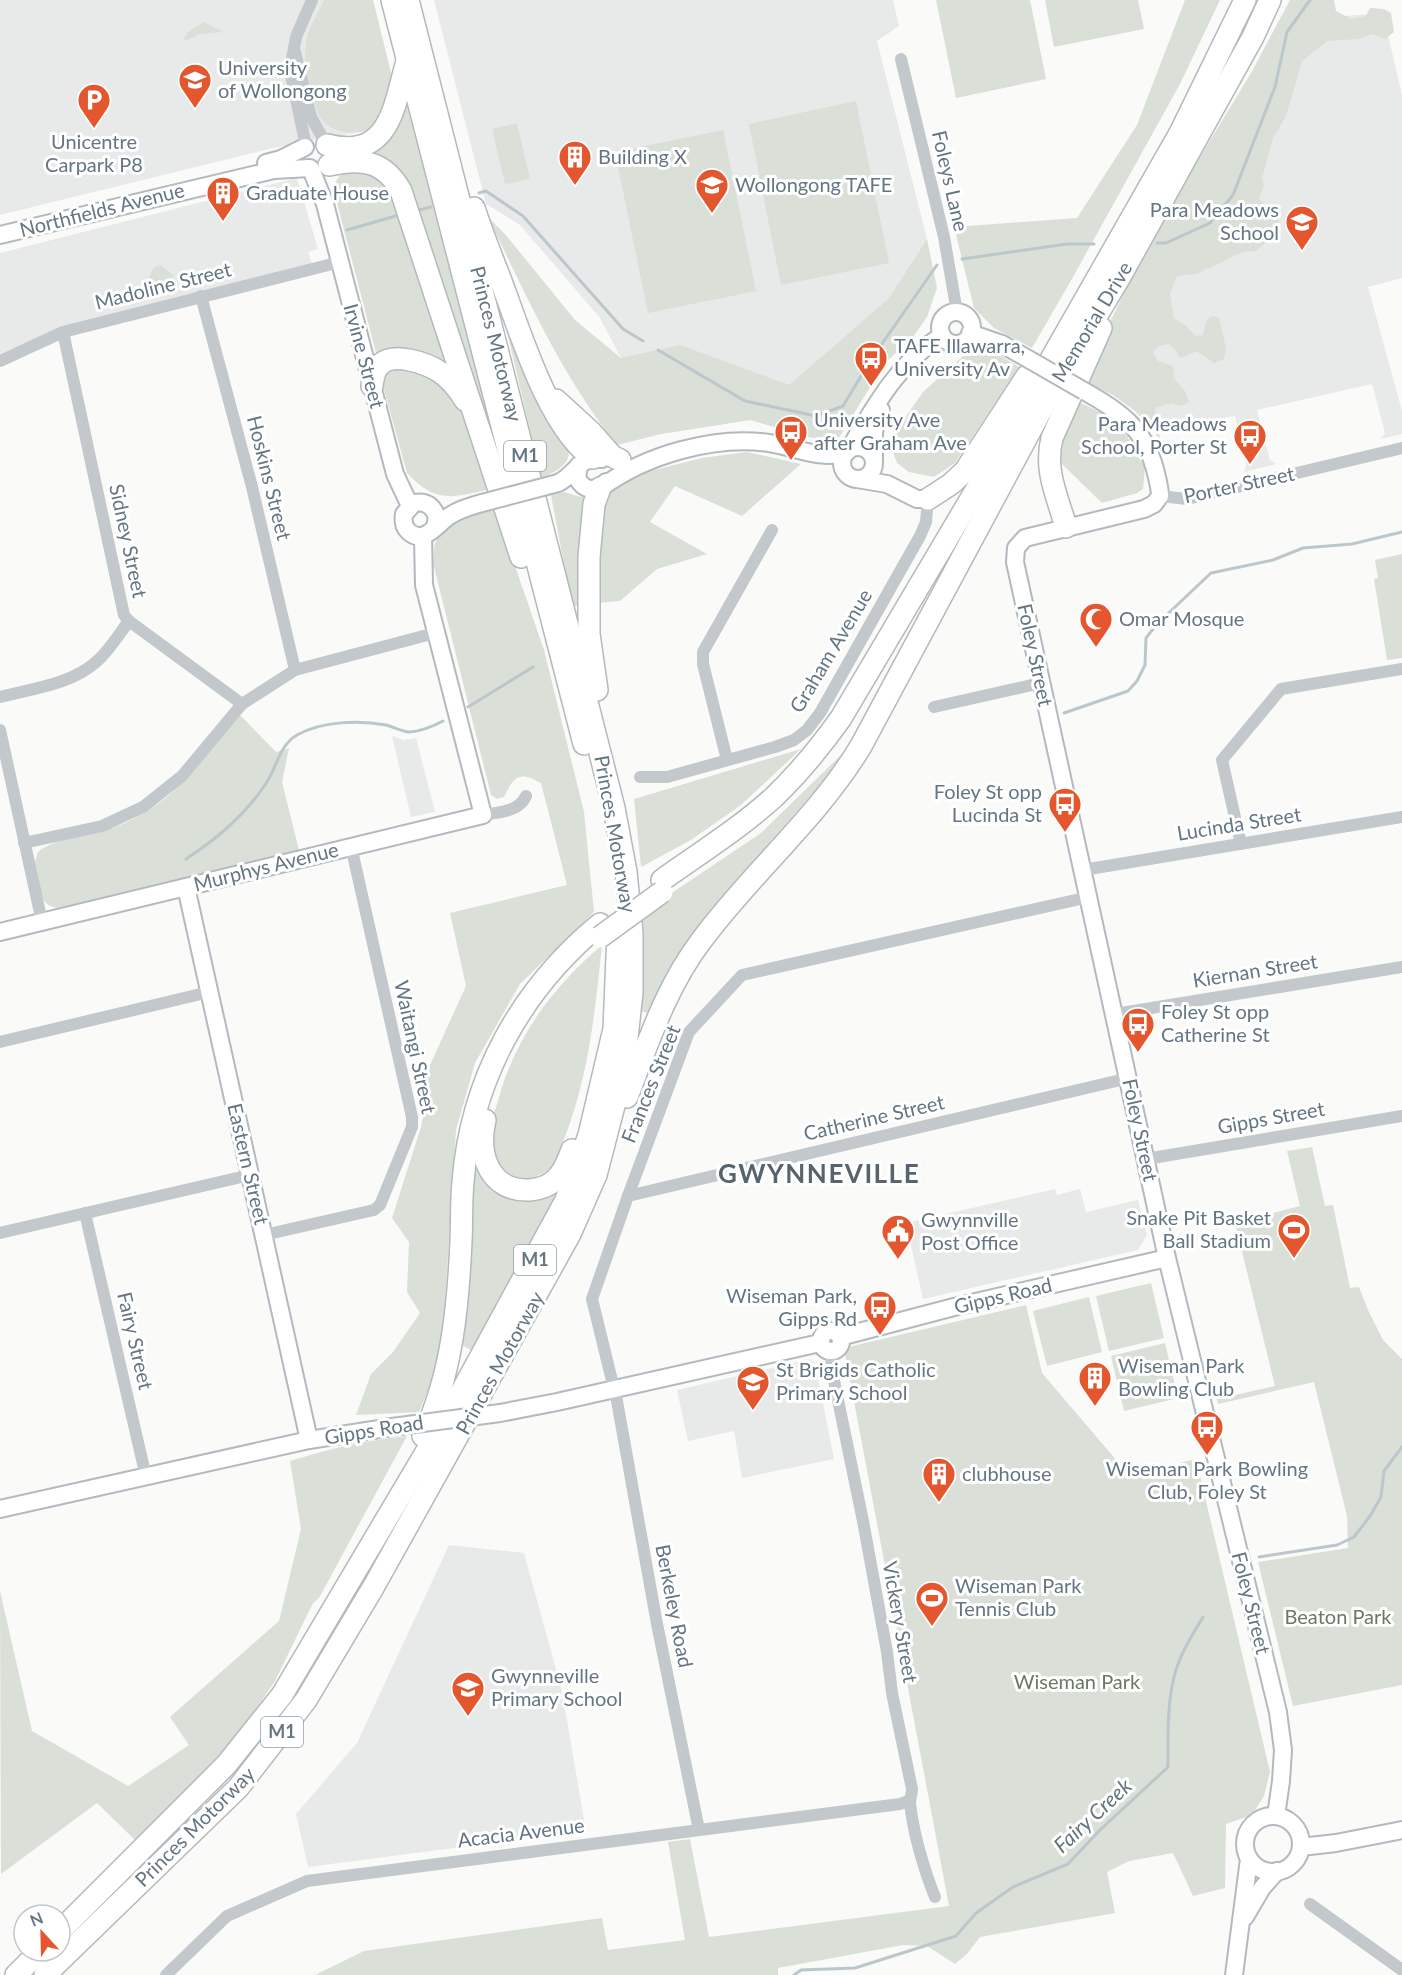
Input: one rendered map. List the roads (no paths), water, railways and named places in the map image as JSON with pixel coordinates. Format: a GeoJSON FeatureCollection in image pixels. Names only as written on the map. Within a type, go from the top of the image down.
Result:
{"type":"FeatureCollection","features":[{"type":"Feature","properties":{"kind":"highway","name":"Princes Motorway"},"geometry":{"type":"LineString","coordinates":[[72,1919],[226,1765],[282,1695],[458,1400],[566,1200],[589,1135],[614,1029],[606,928],[615,885],[606,833],[392,0]]}},
{"type":"Feature","properties":{"kind":"highway","name":"Princes Motorway"},"geometry":{"type":"LineString","coordinates":[[45,1975],[238,1788],[306,1700],[374,1586],[570,1234],[596,1175],[625,1058],[632,992],[632,933],[626,872],[614,808],[408,0]]}},
{"type":"Feature","properties":{"kind":"highway","name":"Memorial Drive"},"geometry":{"type":"LineString","coordinates":[[1112,269],[1245,0]]}},
{"type":"Feature","properties":{"kind":"highway","name":"Memorial Drive"},"geometry":{"type":"LineString","coordinates":[[956,544],[1112,269],[1253,37],[1270,0]]}},
{"type":"Feature","properties":{"kind":"highway"},"geometry":{"type":"LineString","coordinates":[[1253,37],[1275,0]]}},
{"type":"Feature","properties":{"kind":"highway"},"geometry":{"type":"LineString","coordinates":[[321,160],[342,148],[368,144],[382,133],[390,118],[407,60]]}},
{"type":"Feature","properties":{"kind":"highway"},"geometry":{"type":"LineString","coordinates":[[435,104],[454,146],[482,231],[533,364],[567,432],[591,461]]}},
{"type":"Feature","properties":{"kind":"highway"},"geometry":{"type":"LineString","coordinates":[[321,160],[370,162],[383,169],[397,182],[405,200],[531,585],[553,630]]}},
{"type":"Feature","properties":{"kind":"highway"},"geometry":{"type":"LineString","coordinates":[[928,499],[951,484],[965,471],[996,421],[1112,269]]}},
{"type":"Feature","properties":{"kind":"highway"},"geometry":{"type":"LineString","coordinates":[[1066,527],[1050,474],[1049,450],[1052,438],[1092,350],[1112,269]]}},
{"type":"Feature","properties":{"kind":"highway"},"geometry":{"type":"LineString","coordinates":[[372,386],[378,367],[387,360],[400,359],[419,363],[439,371],[447,378],[476,416]]}},
{"type":"Feature","properties":{"kind":"highway"},"geometry":{"type":"LineString","coordinates":[[533,364],[559,403],[612,456],[620,460]]}},
{"type":"Feature","properties":{"kind":"highway"},"geometry":{"type":"LineString","coordinates":[[596,488],[589,557],[589,634],[614,808]]}},
{"type":"Feature","properties":{"kind":"highway"},"geometry":{"type":"LineString","coordinates":[[360,1566],[431,1418],[448,1364],[456,1318],[465,1161],[475,1111],[486,1078],[512,1025],[535,991],[562,959],[662,886],[750,832],[785,803],[814,772],[833,746],[956,544]]}},
{"type":"Feature","properties":{"kind":"highway"},"geometry":{"type":"LineString","coordinates":[[596,1175],[663,1005],[679,974],[719,917],[816,810],[847,769],[875,720],[956,544]]}},
{"type":"Feature","properties":{"kind":"highway"},"geometry":{"type":"LineString","coordinates":[[606,928],[610,959],[600,1048],[571,1154],[561,1174],[550,1184],[535,1189],[514,1188],[495,1177],[482,1149],[484,1121],[495,1086],[504,1063],[529,1018],[565,971],[606,928]]}},
{"type":"Feature","properties":{"kind":"highway"},"geometry":{"type":"LineString","coordinates":[[16,1975],[28,1963]]}},
{"type":"Feature","properties":{"kind":"main road","name":"Irvine Street"},"geometry":{"type":"LineString","coordinates":[[305,147],[303,160],[321,160],[325,204],[395,474],[417,504]]}},
{"type":"Feature","properties":{"kind":"main road","name":"Northfields Avenue"},"geometry":{"type":"LineString","coordinates":[[0,228],[274,162],[305,147]]}},
{"type":"Feature","properties":{"kind":"main road","name":"Northfields Avenue"},"geometry":{"type":"LineString","coordinates":[[0,235],[321,160]]}},
{"type":"Feature","properties":{"kind":"main road"},"geometry":{"type":"LineString","coordinates":[[957,312],[969,319],[970,333],[964,341],[959,343],[949,342],[942,336],[940,326],[944,318],[957,312]]}},
{"type":"Feature","properties":{"kind":"main road"},"geometry":{"type":"LineString","coordinates":[[970,333],[1002,344],[1121,414],[1141,435],[1154,465],[1160,496]]}},
{"type":"Feature","properties":{"kind":"main road"},"geometry":{"type":"LineString","coordinates":[[893,382],[875,424],[874,467],[870,475],[862,479],[854,478],[844,472],[842,466],[847,452],[893,382],[908,363],[931,342],[942,336]]}},
{"type":"Feature","properties":{"kind":"main road"},"geometry":{"type":"LineString","coordinates":[[475,505],[454,507],[417,504],[404,514],[403,524],[409,532],[429,532],[449,516],[475,505],[558,483],[572,483],[596,488],[633,467],[659,457],[704,446],[739,442],[782,445],[828,456],[862,447],[869,451],[901,490]]}},
{"type":"Feature","properties":{"kind":"main road"},"geometry":{"type":"LineString","coordinates":[[810,453],[854,478],[881,483],[917,499],[928,499]]}},
{"type":"Feature","properties":{"kind":"main road"},"geometry":{"type":"LineString","coordinates":[[558,483],[591,461],[659,457]]}},
{"type":"Feature","properties":{"kind":"main road"},"geometry":{"type":"LineString","coordinates":[[591,461],[608,470],[606,483],[596,488],[582,486],[577,478],[591,461]]}},
{"type":"Feature","properties":{"kind":"main road","name":"Porter Street"},"geometry":{"type":"LineString","coordinates":[[1016,548],[1026,538],[1144,509],[1154,504],[1160,496]]}},
{"type":"Feature","properties":{"kind":"main road"},"geometry":{"type":"LineString","coordinates":[[417,504],[435,512],[437,522],[429,532],[424,585],[483,815]]}},
{"type":"Feature","properties":{"kind":"main road","name":"Foley Street"},"geometry":{"type":"LineString","coordinates":[[1016,548],[1015,562],[1167,1258],[1278,1712],[1283,1750],[1276,1816]]}},
{"type":"Feature","properties":{"kind":"main road","name":"Murphys Avenue"},"geometry":{"type":"LineString","coordinates":[[0,932],[483,815]]}},
{"type":"Feature","properties":{"kind":"main road","name":"Eastern Street"},"geometry":{"type":"LineString","coordinates":[[186,887],[309,1440]]}},
{"type":"Feature","properties":{"kind":"main road","name":"Gipps Road"},"geometry":{"type":"LineString","coordinates":[[0,1509],[309,1440],[392,1426],[500,1413],[831,1344],[954,1307],[1167,1258]]}},
{"type":"Feature","properties":{"kind":"main road"},"geometry":{"type":"LineString","coordinates":[[1241,1923],[1262,1888],[1277,1871],[1292,1864],[1301,1847],[1296,1828],[1283,1818],[1276,1816],[1261,1818],[1248,1830],[1245,1850],[1249,1859],[1260,1869],[1277,1871]]}},
{"type":"Feature","properties":{"kind":"main road"},"geometry":{"type":"LineString","coordinates":[[1301,1847],[1336,1843],[1402,1830]]}},
{"type":"Feature","properties":{"kind":"main road"},"geometry":{"type":"LineString","coordinates":[[1234,1975],[1249,1859]]}},
{"type":"Feature","properties":{"kind":"street"},"geometry":{"type":"LineString","coordinates":[[305,147],[290,70],[299,27],[312,0]]}},
{"type":"Feature","properties":{"kind":"street"},"geometry":{"type":"LineString","coordinates":[[294,48],[321,160]]}},
{"type":"Feature","properties":{"kind":"street","name":"Foleys Lane"},"geometry":{"type":"LineString","coordinates":[[901,59],[944,237],[957,312]]}},
{"type":"Feature","properties":{"kind":"street","name":"Madoline Street"},"geometry":{"type":"LineString","coordinates":[[0,361],[63,332],[340,262]]}},
{"type":"Feature","properties":{"kind":"street","name":"Hoskins Street"},"geometry":{"type":"LineString","coordinates":[[201,297],[252,487],[295,670]]}},
{"type":"Feature","properties":{"kind":"street","name":"Sidney Street"},"geometry":{"type":"LineString","coordinates":[[63,332],[124,615],[242,704]]}},
{"type":"Feature","properties":{"kind":"street","name":"Porter Street"},"geometry":{"type":"LineString","coordinates":[[1160,496],[1187,500],[1402,448]]}},
{"type":"Feature","properties":{"kind":"street","name":"Graham Avenue"},"geometry":{"type":"LineString","coordinates":[[640,777],[667,777],[784,744],[807,730],[820,712],[920,536],[926,522],[928,499]]}},
{"type":"Feature","properties":{"kind":"street"},"geometry":{"type":"LineString","coordinates":[[727,760],[703,664],[703,652],[772,530]]}},
{"type":"Feature","properties":{"kind":"street"},"geometry":{"type":"LineString","coordinates":[[0,697],[54,684],[75,675],[96,662],[129,621]]}},
{"type":"Feature","properties":{"kind":"street"},"geometry":{"type":"LineString","coordinates":[[24,843],[102,826],[143,807],[182,776],[242,704],[295,670],[435,633]]}},
{"type":"Feature","properties":{"kind":"street"},"geometry":{"type":"LineString","coordinates":[[1241,844],[1222,760],[1281,688],[1402,669]]}},
{"type":"Feature","properties":{"kind":"street"},"geometry":{"type":"LineString","coordinates":[[934,707],[1041,683]]}},
{"type":"Feature","properties":{"kind":"street"},"geometry":{"type":"LineString","coordinates":[[0,730],[42,922]]}},
{"type":"Feature","properties":{"kind":"street","name":"Murphys Avenue"},"geometry":{"type":"LineString","coordinates":[[483,815],[515,808],[526,796]]}},
{"type":"Feature","properties":{"kind":"street","name":"Lucinda Street"},"geometry":{"type":"LineString","coordinates":[[1083,870],[1402,817]]}},
{"type":"Feature","properties":{"kind":"street","name":"Waitangi Street"},"geometry":{"type":"LineString","coordinates":[[264,1235],[374,1210],[380,1205],[411,1127],[412,1117],[351,846]]}},
{"type":"Feature","properties":{"kind":"street","name":"Frances Street"},"geometry":{"type":"LineString","coordinates":[[614,1389],[592,1299],[689,1032],[742,975],[1089,897]]}},
{"type":"Feature","properties":{"kind":"street","name":"Kiernan Street"},"geometry":{"type":"LineString","coordinates":[[1115,1014],[1402,967]]}},
{"type":"Feature","properties":{"kind":"street"},"geometry":{"type":"LineString","coordinates":[[0,1042],[209,992]]}},
{"type":"Feature","properties":{"kind":"street","name":"Catherine Street"},"geometry":{"type":"LineString","coordinates":[[628,1196],[1128,1078]]}},
{"type":"Feature","properties":{"kind":"street","name":"Gipps Street"},"geometry":{"type":"LineString","coordinates":[[1146,1159],[1402,1116]]}},
{"type":"Feature","properties":{"kind":"street"},"geometry":{"type":"LineString","coordinates":[[0,1233],[250,1175]]}},
{"type":"Feature","properties":{"kind":"street","name":"Fairy Street"},"geometry":{"type":"LineString","coordinates":[[85,1213],[146,1477]]}},
{"type":"Feature","properties":{"kind":"street","name":"Vickery Street"},"geometry":{"type":"LineString","coordinates":[[831,1344],[832,1371],[863,1521],[892,1693],[912,1789],[910,1800],[926,1875],[935,1897]]}},
{"type":"Feature","properties":{"kind":"street","name":"Berkeley Road"},"geometry":{"type":"LineString","coordinates":[[614,1389],[657,1624],[699,1830]]}},
{"type":"Feature","properties":{"kind":"street","name":"Acacia Avenue"},"geometry":{"type":"LineString","coordinates":[[166,1975],[226,1916],[307,1881],[900,1804],[910,1800]]}},
{"type":"Feature","properties":{"kind":"street"},"geometry":{"type":"LineString","coordinates":[[1310,1904],[1402,1970]]}},
{"type":"Feature","properties":{"kind":"waterway"},"geometry":{"type":"LineString","coordinates":[[1157,243],[1166,243],[1210,223],[1233,195],[1275,87],[1287,32],[1310,0]]}},
{"type":"Feature","properties":{"kind":"waterway"},"geometry":{"type":"LineString","coordinates":[[479,193],[486,191],[523,216],[623,329],[643,341]]}},
{"type":"Feature","properties":{"kind":"waterway"},"geometry":{"type":"LineString","coordinates":[[419,210],[431,207]]}},
{"type":"Feature","properties":{"kind":"waterway"},"geometry":{"type":"LineString","coordinates":[[347,230],[399,215]]}},
{"type":"Feature","properties":{"kind":"waterway"},"geometry":{"type":"LineString","coordinates":[[962,259],[1067,244],[1094,244]]}},
{"type":"Feature","properties":{"kind":"waterway"},"geometry":{"type":"LineString","coordinates":[[658,350],[745,401],[816,416],[843,406],[872,358],[937,265]]}},
{"type":"Feature","properties":{"kind":"waterway"},"geometry":{"type":"LineString","coordinates":[[1064,713],[1128,691],[1137,681],[1145,665],[1146,638],[1157,624],[1211,573],[1273,560],[1303,548],[1352,544],[1402,532]]}},
{"type":"Feature","properties":{"kind":"waterway"},"geometry":{"type":"LineString","coordinates":[[468,707],[533,667]]}},
{"type":"Feature","properties":{"kind":"waterway"},"geometry":{"type":"LineString","coordinates":[[186,859],[219,835],[248,807],[269,779],[286,745],[297,735],[329,724],[375,723],[408,732],[443,721]]}},
{"type":"Feature","properties":{"kind":"waterway","name":"Fairy Creek"},"geometry":{"type":"LineString","coordinates":[[1259,1557],[1337,1545],[1354,1537],[1381,1497],[1384,1471],[1402,1447]]}},
{"type":"Feature","properties":{"kind":"waterway","name":"Fairy Creek"},"geometry":{"type":"LineString","coordinates":[[794,1975],[801,1970],[855,1968],[956,1936],[976,1913],[1013,1887],[1068,1864],[1100,1830],[1168,1767],[1169,1710],[1174,1677],[1182,1654],[1203,1617]]}},
{"type":"Feature","properties":{"kind":"place","name":"University of Wollongong"},"geometry":{"type":"Point","coordinates":[195,109]}},
{"type":"Feature","properties":{"kind":"place","name":"Unicentre Carpark P8"},"geometry":{"type":"Point","coordinates":[94,129]}},
{"type":"Feature","properties":{"kind":"place","name":"Building X"},"geometry":{"type":"Point","coordinates":[575,186]}},
{"type":"Feature","properties":{"kind":"place","name":"Wollongong TAFE"},"geometry":{"type":"Point","coordinates":[712,214]}},
{"type":"Feature","properties":{"kind":"place","name":"Graduate House"},"geometry":{"type":"Point","coordinates":[223,222]}},
{"type":"Feature","properties":{"kind":"place","name":"Para Meadows School"},"geometry":{"type":"Point","coordinates":[1302,251]}},
{"type":"Feature","properties":{"kind":"place","name":"TAFE Illawarra, University Av"},"geometry":{"type":"Point","coordinates":[871,387]}},
{"type":"Feature","properties":{"kind":"place","name":"University Ave after Graham Ave"},"geometry":{"type":"Point","coordinates":[791,461]}},
{"type":"Feature","properties":{"kind":"place","name":"Para Meadows School, Porter St"},"geometry":{"type":"Point","coordinates":[1250,465]}},
{"type":"Feature","properties":{"kind":"place","name":"Omar Mosque"},"geometry":{"type":"Point","coordinates":[1096,648]}},
{"type":"Feature","properties":{"kind":"place","name":"Foley St opp Lucinda St"},"geometry":{"type":"Point","coordinates":[1065,833]}},
{"type":"Feature","properties":{"kind":"place","name":"Foley St opp Catherine St"},"geometry":{"type":"Point","coordinates":[1138,1053]}},
{"type":"Feature","properties":{"kind":"place","name":"Snake Pit Basket Ball Stadium"},"geometry":{"type":"Point","coordinates":[1294,1259]}},
{"type":"Feature","properties":{"kind":"place","name":"Gwynnville Post Office"},"geometry":{"type":"Point","coordinates":[898,1260]}},
{"type":"Feature","properties":{"kind":"place","name":"Wiseman Park, Gipps Rd"},"geometry":{"type":"Point","coordinates":[880,1336]}},
{"type":"Feature","properties":{"kind":"place","name":"Wiseman Park Bowling Club"},"geometry":{"type":"Point","coordinates":[1095,1407]}},
{"type":"Feature","properties":{"kind":"place","name":"St Brigids Catholic Primary School"},"geometry":{"type":"Point","coordinates":[753,1411]}},
{"type":"Feature","properties":{"kind":"place","name":"Wiseman Park Bowling Club, Foley St"},"geometry":{"type":"Point","coordinates":[1207,1456]}},
{"type":"Feature","properties":{"kind":"place","name":"clubhouse"},"geometry":{"type":"Point","coordinates":[939,1503]}},
{"type":"Feature","properties":{"kind":"place","name":"Wiseman Park Tennis Club"},"geometry":{"type":"Point","coordinates":[932,1627]}},
{"type":"Feature","properties":{"kind":"place","name":"Gwynneville Primary School"},"geometry":{"type":"Point","coordinates":[468,1717]}},
{"type":"Feature","properties":{"kind":"district","name":"GWYNNEVILLE"},"geometry":{"type":"Point","coordinates":[819,1174]}},
{"type":"Feature","properties":{"kind":"park label","name":"Beaton Park"},"geometry":{"type":"Point","coordinates":[1338,1617]}},
{"type":"Feature","properties":{"kind":"park label","name":"Wiseman Park"},"geometry":{"type":"Point","coordinates":[1077,1682]}}]}
